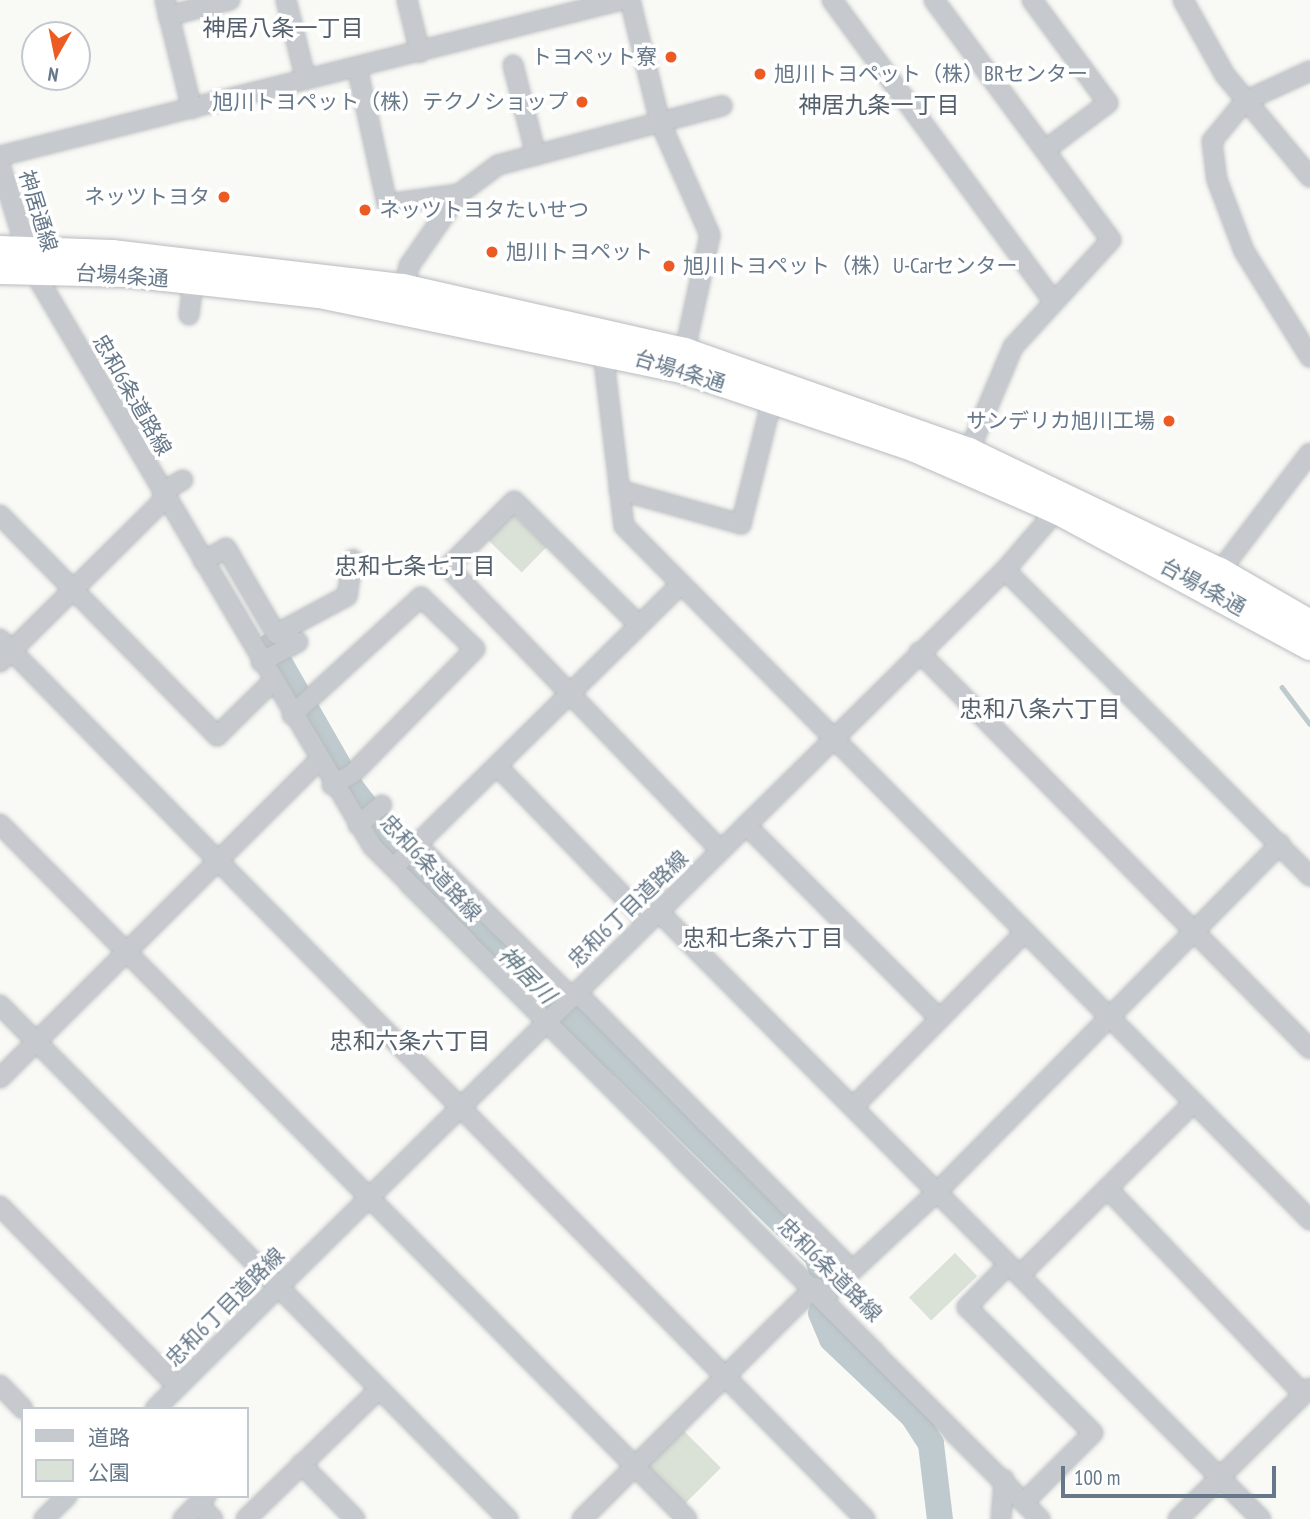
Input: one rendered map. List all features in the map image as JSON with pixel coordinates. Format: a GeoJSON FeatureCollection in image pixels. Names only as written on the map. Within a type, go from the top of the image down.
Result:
{"type":"FeatureCollection","features":[{"type":"Feature","properties":{"kind":"highway","name":"台場4条通"},"geometry":{"type":"LineString","coordinates":[[0,271],[18,256],[112,253],[402,297],[683,360],[965,460],[1220,571],[1310,623]]}},
{"type":"Feature","properties":{"kind":"highway","name":"台場4条通"},"geometry":{"type":"LineString","coordinates":[[18,256],[193,281],[402,297]]}},
{"type":"Feature","properties":{"kind":"highway","name":"台場4条通"},"geometry":{"type":"LineString","coordinates":[[1063,503],[1310,647]]}},
{"type":"Feature","properties":{"kind":"street"},"geometry":{"type":"LineString","coordinates":[[192,109],[166,8],[230,0]]}},
{"type":"Feature","properties":{"kind":"street"},"geometry":{"type":"LineString","coordinates":[[286,0],[306,80]]}},
{"type":"Feature","properties":{"kind":"street"},"geometry":{"type":"LineString","coordinates":[[407,0],[419,51]]}},
{"type":"Feature","properties":{"kind":"street"},"geometry":{"type":"LineString","coordinates":[[0,156],[356,68],[555,8],[622,0]]}},
{"type":"Feature","properties":{"kind":"street"},"geometry":{"type":"LineString","coordinates":[[630,0],[660,122],[706,214],[710,235],[683,360]]}},
{"type":"Feature","properties":{"kind":"street"},"geometry":{"type":"LineString","coordinates":[[832,0],[1053,301]]}},
{"type":"Feature","properties":{"kind":"street"},"geometry":{"type":"LineString","coordinates":[[934,0],[1111,240],[1013,347],[965,460]]}},
{"type":"Feature","properties":{"kind":"street"},"geometry":{"type":"LineString","coordinates":[[1032,0],[1108,103],[1045,150]]}},
{"type":"Feature","properties":{"kind":"street"},"geometry":{"type":"LineString","coordinates":[[1183,0],[1245,101],[1310,177]]}},
{"type":"Feature","properties":{"kind":"street"},"geometry":{"type":"LineString","coordinates":[[513,65],[536,155]]}},
{"type":"Feature","properties":{"kind":"street"},"geometry":{"type":"LineString","coordinates":[[356,68],[387,204],[459,194]]}},
{"type":"Feature","properties":{"kind":"street"},"geometry":{"type":"LineString","coordinates":[[1310,71],[1245,101],[1212,141],[1217,180],[1244,251],[1310,357]]}},
{"type":"Feature","properties":{"kind":"street"},"geometry":{"type":"LineString","coordinates":[[402,297],[409,266],[459,194],[498,165],[722,106]]}},
{"type":"Feature","properties":{"kind":"street","name":"神居通線"},"geometry":{"type":"LineString","coordinates":[[0,165],[18,256]]}},
{"type":"Feature","properties":{"kind":"street","name":"忠和6条道路線"},"geometry":{"type":"LineString","coordinates":[[18,256],[277,653],[273,681],[299,710],[318,761],[341,780],[406,856],[564,1004],[819,1292],[1004,1479],[1040,1519]]}},
{"type":"Feature","properties":{"kind":"street"},"geometry":{"type":"LineString","coordinates":[[189,315],[193,281]]}},
{"type":"Feature","properties":{"kind":"street"},"geometry":{"type":"LineString","coordinates":[[602,340],[624,526],[1310,1220]]}},
{"type":"Feature","properties":{"kind":"street"},"geometry":{"type":"LineString","coordinates":[[619,490],[741,524],[775,391]]}},
{"type":"Feature","properties":{"kind":"street"},"geometry":{"type":"LineString","coordinates":[[1220,571],[1310,453]]}},
{"type":"Feature","properties":{"kind":"street"},"geometry":{"type":"LineString","coordinates":[[170,490],[73,588],[4,651],[219,861],[865,1519]]}},
{"type":"Feature","properties":{"kind":"street"},"geometry":{"type":"LineString","coordinates":[[639,625],[513,501],[448,568],[720,850]]}},
{"type":"Feature","properties":{"kind":"street","name":"忠和6丁目道路線"},"geometry":{"type":"LineString","coordinates":[[157,1407],[832,737],[1005,570],[1063,503]]}},
{"type":"Feature","properties":{"kind":"street"},"geometry":{"type":"LineString","coordinates":[[0,515],[217,736],[273,681]]}},
{"type":"Feature","properties":{"kind":"street"},"geometry":{"type":"LineString","coordinates":[[212,556],[276,634],[347,596],[353,559]]}},
{"type":"Feature","properties":{"kind":"street"},"geometry":{"type":"LineString","coordinates":[[1005,570],[1310,876]]}},
{"type":"Feature","properties":{"kind":"street"},"geometry":{"type":"LineString","coordinates":[[680,584],[406,856],[852,1270]]}},
{"type":"Feature","properties":{"kind":"street"},"geometry":{"type":"LineString","coordinates":[[299,710],[421,597],[475,649],[341,780]]}},
{"type":"Feature","properties":{"kind":"street"},"geometry":{"type":"LineString","coordinates":[[919,652],[1196,930],[1310,1049]]}},
{"type":"Feature","properties":{"kind":"street"},"geometry":{"type":"LineString","coordinates":[[0,1079],[318,761]]}},
{"type":"Feature","properties":{"kind":"street"},"geometry":{"type":"LineString","coordinates":[[497,766],[853,1107],[1261,1519]]}},
{"type":"Feature","properties":{"kind":"street"},"geometry":{"type":"LineString","coordinates":[[0,824],[687,1519]]}},
{"type":"Feature","properties":{"kind":"street"},"geometry":{"type":"LineString","coordinates":[[746,825],[940,1018]]}},
{"type":"Feature","properties":{"kind":"street"},"geometry":{"type":"LineString","coordinates":[[582,1519],[726,1376],[819,1292],[852,1270],[937,1192],[1280,844]]}},
{"type":"Feature","properties":{"kind":"street"},"geometry":{"type":"LineString","coordinates":[[853,1107],[1024,933]]}},
{"type":"Feature","properties":{"kind":"street"},"geometry":{"type":"LineString","coordinates":[[0,1005],[508,1519]]}},
{"type":"Feature","properties":{"kind":"street"},"geometry":{"type":"LineString","coordinates":[[1024,1502],[1093,1433],[967,1307],[1014,1270],[1107,1188],[1193,1103]]}},
{"type":"Feature","properties":{"kind":"street"},"geometry":{"type":"LineString","coordinates":[[1107,1188],[1307,1391],[1178,1519]]}},
{"type":"Feature","properties":{"kind":"street"},"geometry":{"type":"LineString","coordinates":[[0,1206],[177,1386]]}},
{"type":"Feature","properties":{"kind":"street"},"geometry":{"type":"LineString","coordinates":[[0,1385],[21,1407]]}},
{"type":"Feature","properties":{"kind":"street"},"geometry":{"type":"LineString","coordinates":[[246,1519],[379,1389]]}},
{"type":"Feature","properties":{"kind":"street"},"geometry":{"type":"LineString","coordinates":[[301,1464],[355,1519]]}},
{"type":"Feature","properties":{"kind":"street"},"geometry":{"type":"LineString","coordinates":[[1001,1519],[1004,1479]]}},
{"type":"Feature","properties":{"kind":"street"},"geometry":{"type":"LineString","coordinates":[[44,1519],[65,1498]]}},
{"type":"Feature","properties":{"kind":"street"},"geometry":{"type":"LineString","coordinates":[[183,1519],[202,1500],[213,1519]]}},
{"type":"Feature","properties":{"kind":"green space"},"geometry":{"type":"Polygon","coordinates":[[[513,514],[547,547],[522,573],[488,540],[513,514]]]}},
{"type":"Feature","properties":{"kind":"green space"},"geometry":{"type":"Polygon","coordinates":[[[955,1253],[977,1276],[931,1320],[909,1297],[955,1253]]]}},
{"type":"Feature","properties":{"kind":"green space"},"geometry":{"type":"Polygon","coordinates":[[[677,1424],[721,1468],[678,1510],[635,1466],[677,1424]]]}},
{"type":"Feature","properties":{"kind":"waterway","name":"神居川"},"geometry":{"type":"LineString","coordinates":[[270,646],[352,789],[395,844],[817,1256],[822,1271]]}},
{"type":"Feature","properties":{"kind":"waterway"},"geometry":{"type":"LineString","coordinates":[[1282,687],[1310,724]]}},
{"type":"Feature","properties":{"kind":"waterway","name":"神居川"},"geometry":{"type":"LineString","coordinates":[[821,1313],[832,1339],[913,1416],[931,1444],[940,1519]]}},
{"type":"Feature","properties":{"kind":"place","name":"トヨペット寮"},"geometry":{"type":"Point","coordinates":[671,57]}},
{"type":"Feature","properties":{"kind":"place","name":"旭川トヨペット（株）BRセンター"},"geometry":{"type":"Point","coordinates":[760,74]}},
{"type":"Feature","properties":{"kind":"place","name":"旭川トヨペット（株）テクノショップ"},"geometry":{"type":"Point","coordinates":[582,102]}},
{"type":"Feature","properties":{"kind":"place","name":"ネッツトヨタ"},"geometry":{"type":"Point","coordinates":[224,197]}},
{"type":"Feature","properties":{"kind":"place","name":"ネッツトヨタたいせつ"},"geometry":{"type":"Point","coordinates":[365,210]}},
{"type":"Feature","properties":{"kind":"place","name":"旭川トヨペット"},"geometry":{"type":"Point","coordinates":[492,252]}},
{"type":"Feature","properties":{"kind":"place","name":"旭川トヨペット（株）U-Carセンター"},"geometry":{"type":"Point","coordinates":[669,266]}},
{"type":"Feature","properties":{"kind":"place","name":"サンデリカ旭川工場"},"geometry":{"type":"Point","coordinates":[1169,421]}},
{"type":"Feature","properties":{"kind":"district","name":"神居八条一丁目"},"geometry":{"type":"Point","coordinates":[283,28]}},
{"type":"Feature","properties":{"kind":"district","name":"神居九条一丁目"},"geometry":{"type":"Point","coordinates":[879,105]}},
{"type":"Feature","properties":{"kind":"district","name":"忠和七条七丁目"},"geometry":{"type":"Point","coordinates":[415,566]}},
{"type":"Feature","properties":{"kind":"district","name":"忠和八条六丁目"},"geometry":{"type":"Point","coordinates":[1040,709]}},
{"type":"Feature","properties":{"kind":"district","name":"忠和七条六丁目"},"geometry":{"type":"Point","coordinates":[763,938]}},
{"type":"Feature","properties":{"kind":"district","name":"忠和六条六丁目"},"geometry":{"type":"Point","coordinates":[410,1041]}}]}
